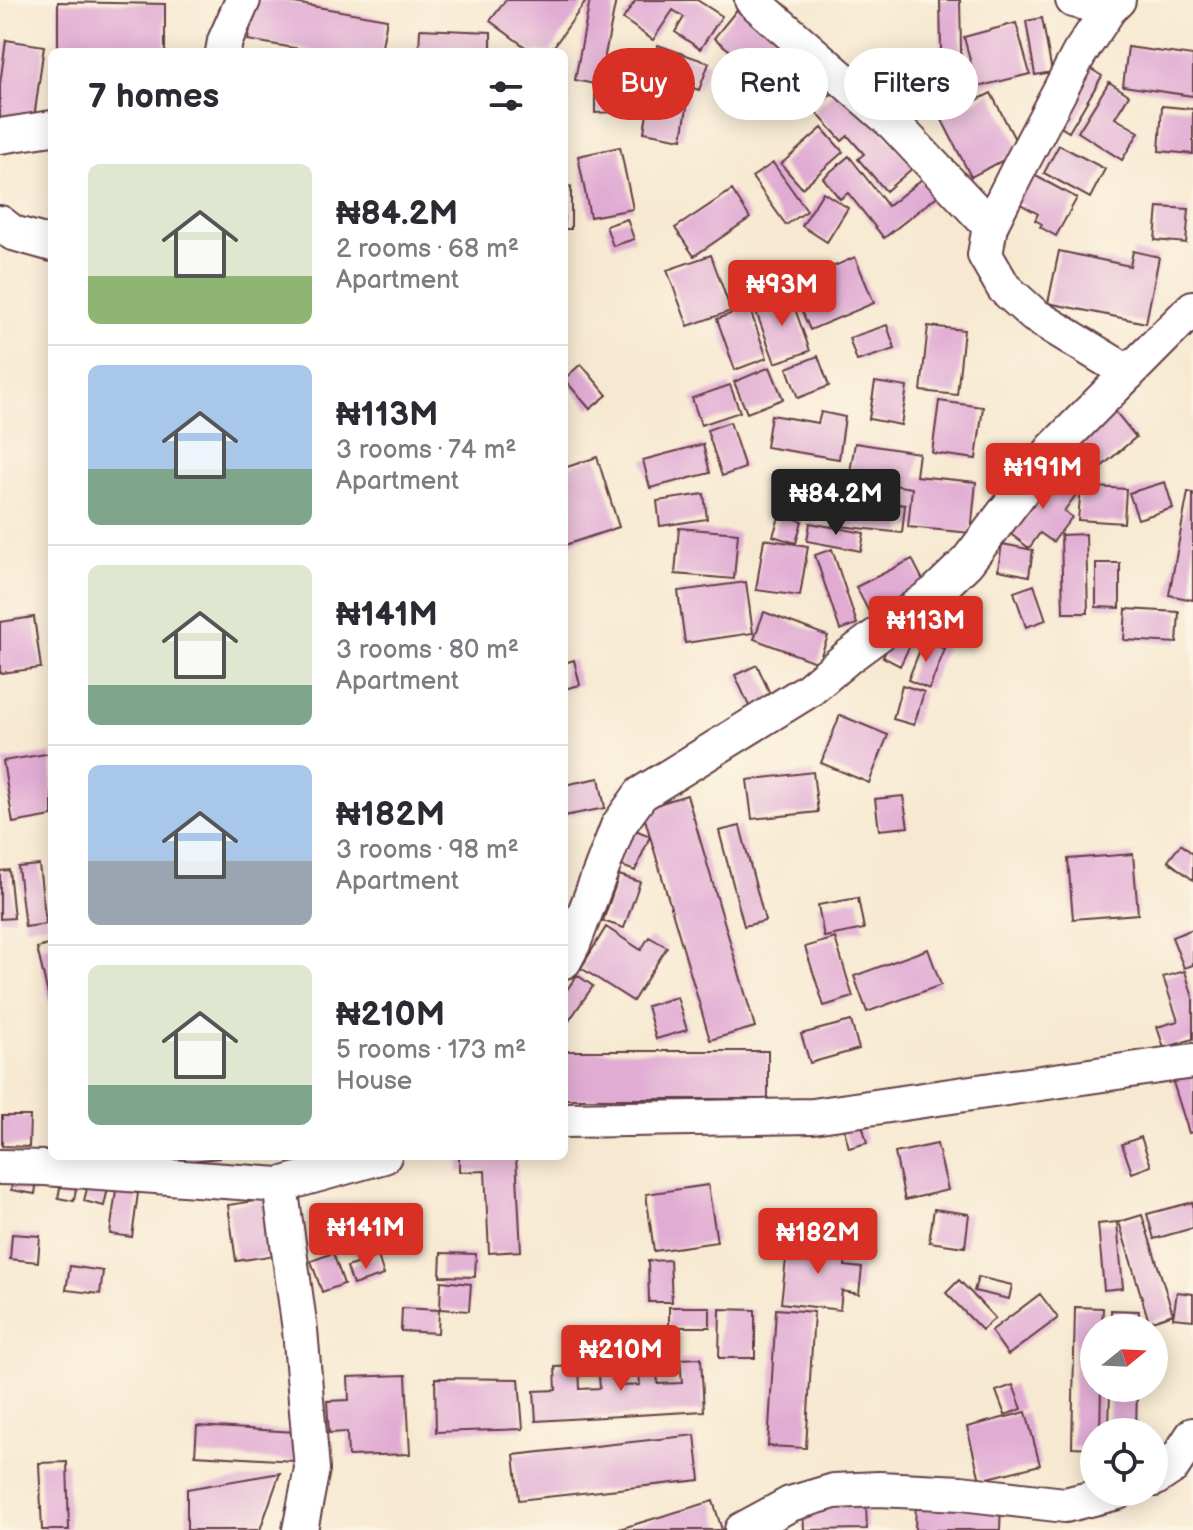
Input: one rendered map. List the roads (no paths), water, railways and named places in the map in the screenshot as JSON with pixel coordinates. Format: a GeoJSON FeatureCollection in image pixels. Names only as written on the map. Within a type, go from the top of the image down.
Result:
{"type":"FeatureCollection","features":[{"type":"Feature","properties":{"kind":"street"},"geometry":{"type":"LineString","coordinates":[[224,48],[243,0]]}},
{"type":"Feature","properties":{"kind":"street"},"geometry":{"type":"LineString","coordinates":[[752,0],[894,124],[990,226]]}},
{"type":"Feature","properties":{"kind":"street"},"geometry":{"type":"LineString","coordinates":[[1073,0],[1113,4],[1079,54],[990,226],[985,255],[1004,288],[1034,315],[1129,373]]}},
{"type":"Feature","properties":{"kind":"street"},"geometry":{"type":"LineString","coordinates":[[0,136],[48,129]]}},
{"type":"Feature","properties":{"kind":"street"},"geometry":{"type":"LineString","coordinates":[[0,223],[13,233],[48,243]]}},
{"type":"Feature","properties":{"kind":"street"},"geometry":{"type":"LineString","coordinates":[[568,953],[618,826],[641,794],[809,690],[936,592],[967,562],[1053,449],[1193,308]]}},
{"type":"Feature","properties":{"kind":"street"},"geometry":{"type":"LineString","coordinates":[[568,1120],[813,1116],[1193,1061]]}},
{"type":"Feature","properties":{"kind":"street"},"geometry":{"type":"LineString","coordinates":[[0,1167],[280,1185],[349,1160]]}},
{"type":"Feature","properties":{"kind":"street"},"geometry":{"type":"LineString","coordinates":[[280,1185],[300,1330],[312,1469],[300,1530]]}},
{"type":"Feature","properties":{"kind":"street"},"geometry":{"type":"LineString","coordinates":[[1168,1470],[1193,1435]]}},
{"type":"Feature","properties":{"kind":"street"},"geometry":{"type":"LineString","coordinates":[[742,1530],[790,1504],[834,1491],[879,1489],[961,1493],[1064,1518],[1089,1506]]}}]}
